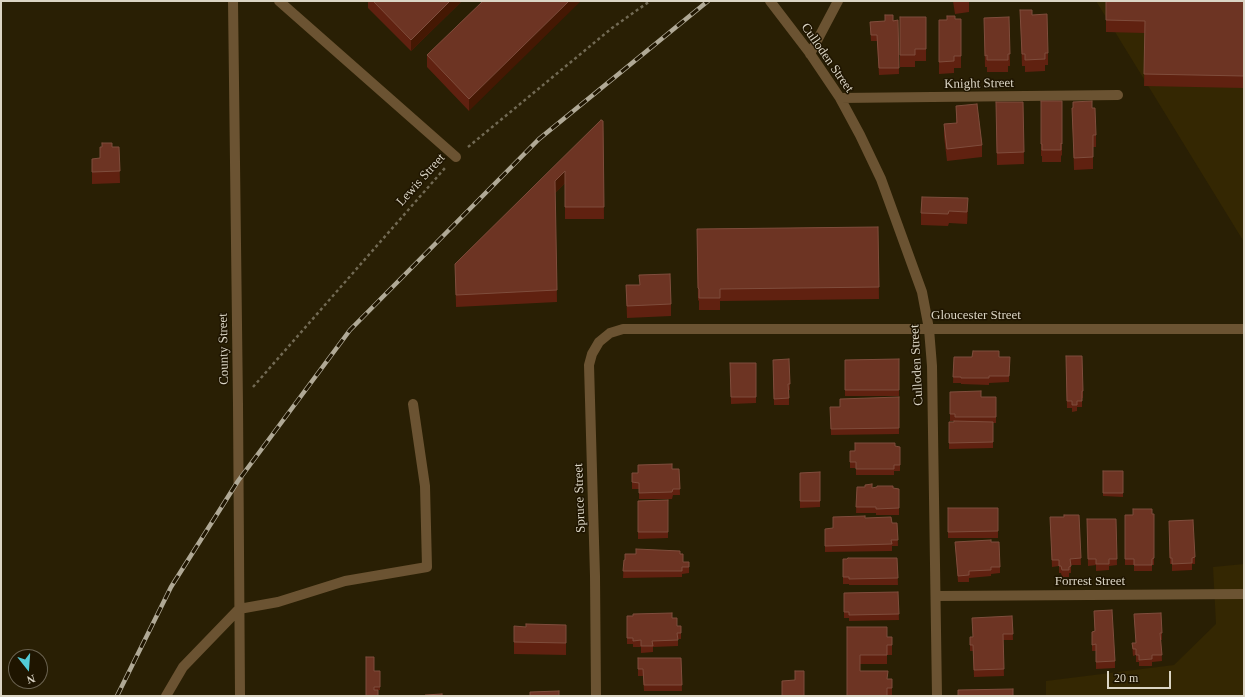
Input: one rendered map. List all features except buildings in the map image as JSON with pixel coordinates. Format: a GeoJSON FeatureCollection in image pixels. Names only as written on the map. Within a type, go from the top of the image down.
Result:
{"type":"FeatureCollection","features":[{"type":"Feature","properties":{"kind":"street","name":"County Street"},"geometry":{"type":"LineString","coordinates":[[233,1],[240,696]]}},
{"type":"Feature","properties":{"kind":"street"},"geometry":{"type":"LineString","coordinates":[[279,1],[456,157]]}},
{"type":"Feature","properties":{"kind":"street","name":"Culloden Street"},"geometry":{"type":"LineString","coordinates":[[770,1],[810,54],[840,98],[860,135],[881,179],[922,292],[929,329],[932,366],[937,696]]}},
{"type":"Feature","properties":{"kind":"street"},"geometry":{"type":"LineString","coordinates":[[810,54],[838,1]]}},
{"type":"Feature","properties":{"kind":"street","name":"Knight Street"},"geometry":{"type":"LineString","coordinates":[[840,98],[1118,95]]}},
{"type":"Feature","properties":{"kind":"street","name":"Spruce Street"},"geometry":{"type":"LineString","coordinates":[[596,696],[595,576],[589,365],[592,354],[599,342],[610,333],[623,329],[636,329]]}},
{"type":"Feature","properties":{"kind":"street","name":"Gloucester Street"},"geometry":{"type":"LineString","coordinates":[[636,329],[1244,329]]}},
{"type":"Feature","properties":{"kind":"street"},"geometry":{"type":"LineString","coordinates":[[166,696],[183,667],[239,609],[278,602],[345,581],[427,568],[426,486],[413,404]]}},
{"type":"Feature","properties":{"kind":"street","name":"Forrest Street"},"geometry":{"type":"LineString","coordinates":[[936,596],[1244,594]]}},
{"type":"Feature","properties":{"kind":"path","name":"Lewis Street"},"geometry":{"type":"LineString","coordinates":[[238,405],[449,163],[612,28],[650,1]]}},
{"type":"Feature","properties":{"kind":"shaded area"},"geometry":{"type":"Polygon","coordinates":[[[1096,1],[1244,1],[1244,242],[1096,1]]]}},
{"type":"Feature","properties":{"kind":"shaded area"},"geometry":{"type":"Polygon","coordinates":[[[1244,564],[1244,696],[1046,696],[1046,681],[1174,665],[1216,624],[1213,567],[1244,564]]]}},
{"type":"Feature","properties":{"kind":"railway"},"geometry":{"type":"LineString","coordinates":[[117,696],[171,587],[238,481],[350,330],[539,139],[708,1]]}}]}
